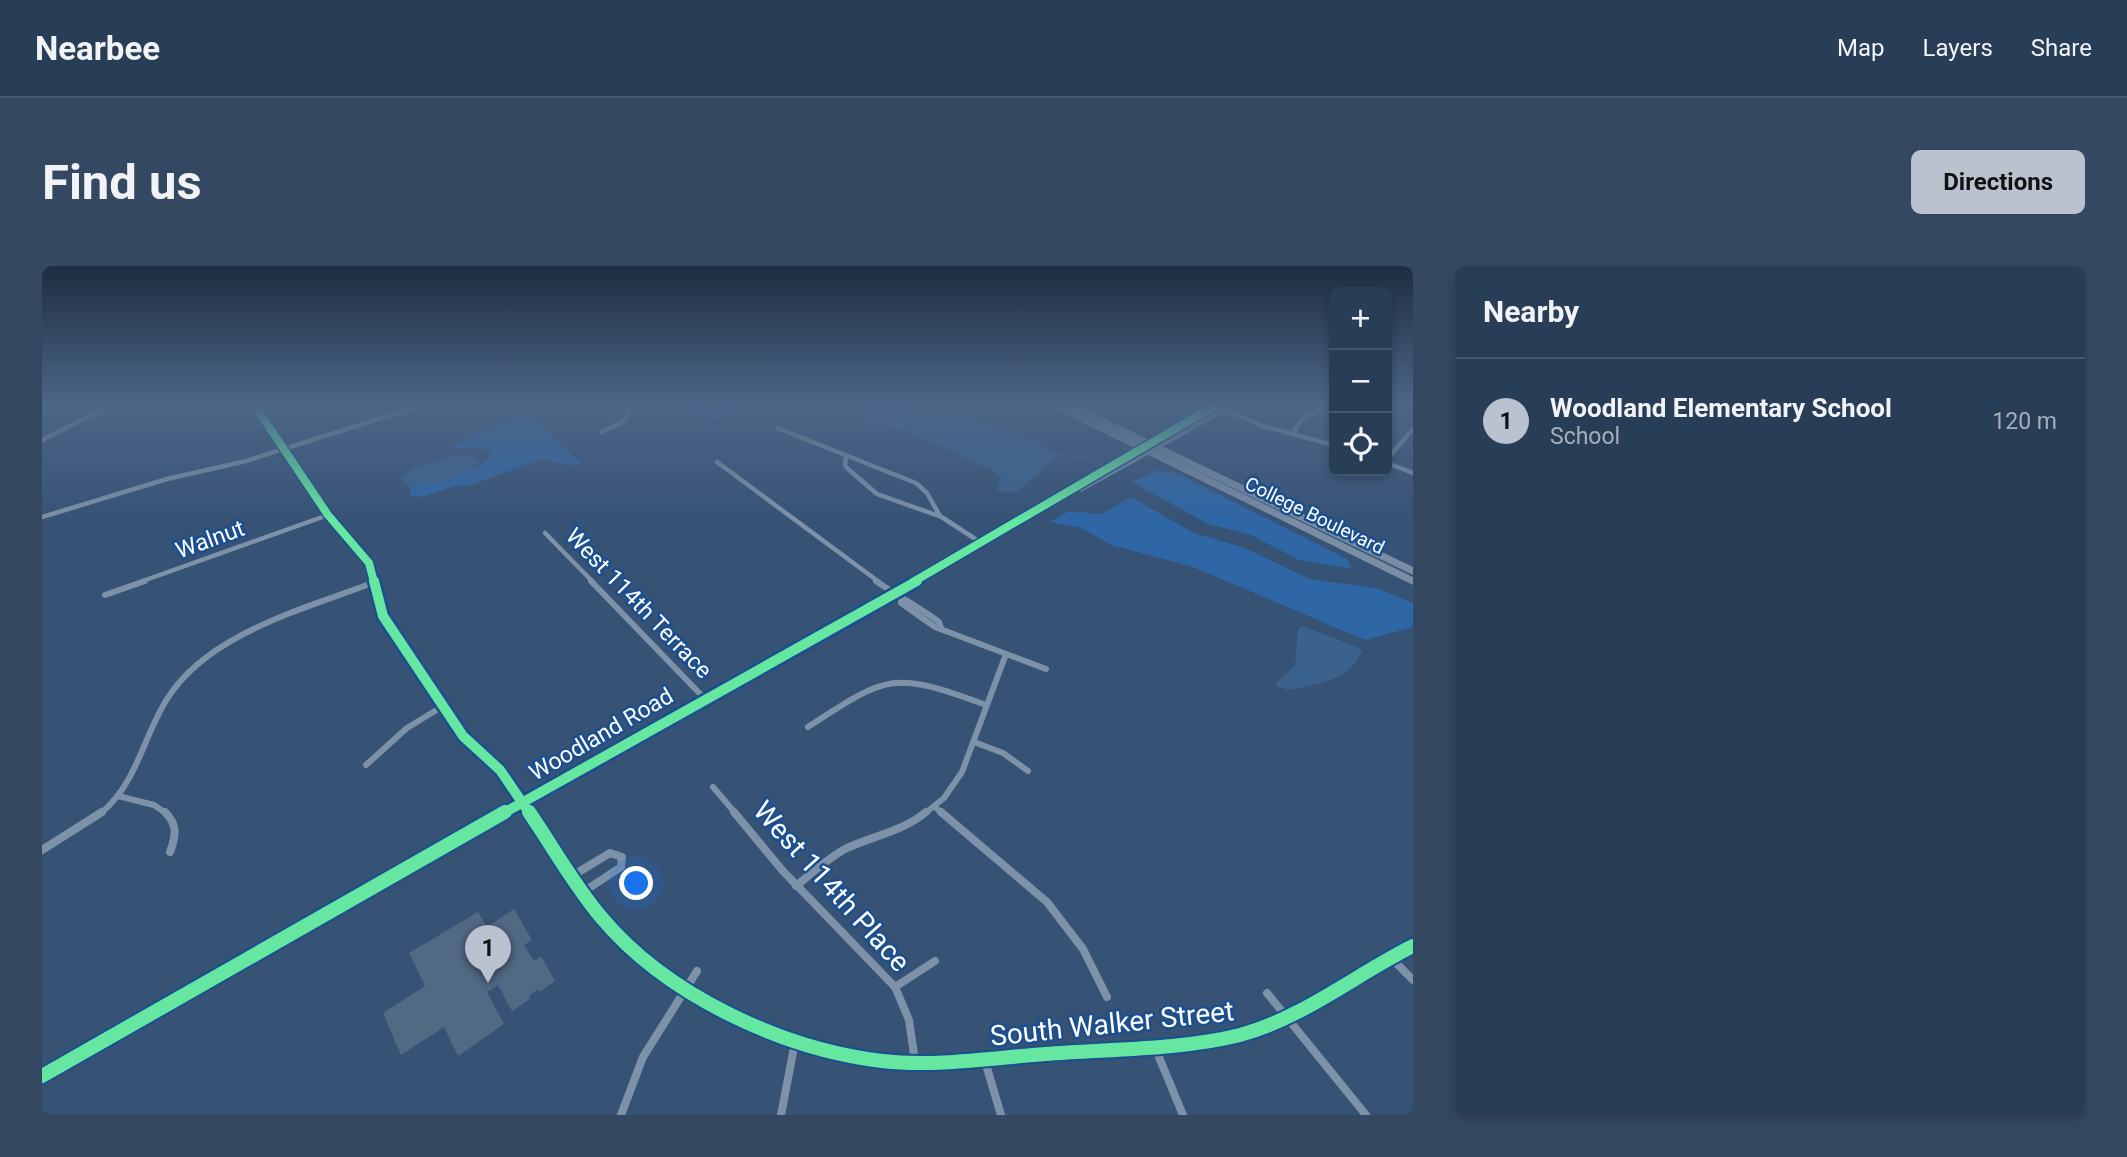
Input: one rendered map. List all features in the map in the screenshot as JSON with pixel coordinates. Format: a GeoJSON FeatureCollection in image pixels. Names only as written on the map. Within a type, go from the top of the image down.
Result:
{"type":"FeatureCollection","features":[{"type":"Feature","properties":{"kind":"main road","name":"College Boulevard"},"geometry":{"type":"LineString","coordinates":[[1141,444],[1413,571]]}},
{"type":"Feature","properties":{"kind":"main road","name":"College Boulevard"},"geometry":{"type":"LineString","coordinates":[[1143,444],[1413,581]]}},
{"type":"Feature","properties":{"kind":"main road","name":"Woodland Road"},"geometry":{"type":"LineString","coordinates":[[42,1076],[705,699],[898,597],[1073,491],[1094,483],[1155,444]]}},
{"type":"Feature","properties":{"kind":"street","name":"South Walker Street"},"geometry":{"type":"LineString","coordinates":[[281,444],[328,515],[362,553],[375,582],[383,616],[463,736],[500,770],[601,917],[630,948],[685,990],[724,1012],[795,1042],[882,1060],[984,1058],[1154,1045],[1226,1038],[1255,1031],[1325,999],[1390,957],[1413,946]]}},
{"type":"Feature","properties":{"kind":"street"},"geometry":{"type":"LineString","coordinates":[[42,517],[167,479],[229,466],[302,444]]}},
{"type":"Feature","properties":{"kind":"street"},"geometry":{"type":"LineString","coordinates":[[814,444],[916,482],[927,493],[940,516]]}},
{"type":"Feature","properties":{"kind":"street"},"geometry":{"type":"LineString","coordinates":[[846,457],[845,465],[848,469],[877,494],[940,516],[983,544]]}},
{"type":"Feature","properties":{"kind":"street"},"geometry":{"type":"LineString","coordinates":[[717,462],[898,597],[901,603],[917,616],[935,627],[1046,669]]}},
{"type":"Feature","properties":{"kind":"street"},"geometry":{"type":"LineString","coordinates":[[1392,463],[1413,473]]}},
{"type":"Feature","properties":{"kind":"street","name":"Walnut"},"geometry":{"type":"LineString","coordinates":[[105,595],[328,515]]}},
{"type":"Feature","properties":{"kind":"street","name":"West 114th Terrace"},"geometry":{"type":"LineString","coordinates":[[545,534],[705,699]]}},
{"type":"Feature","properties":{"kind":"street"},"geometry":{"type":"LineString","coordinates":[[42,850],[98,817],[118,796],[166,701],[200,663],[244,635],[375,582]]}},
{"type":"Feature","properties":{"kind":"street"},"geometry":{"type":"LineString","coordinates":[[796,886],[832,857],[848,848],[899,830],[935,807],[957,782],[1006,654]]}},
{"type":"Feature","properties":{"kind":"street"},"geometry":{"type":"LineString","coordinates":[[808,727],[866,691],[894,682],[919,683],[986,705]]}},
{"type":"Feature","properties":{"kind":"street"},"geometry":{"type":"LineString","coordinates":[[366,765],[407,728],[443,706]]}},
{"type":"Feature","properties":{"kind":"street"},"geometry":{"type":"LineString","coordinates":[[974,742],[1003,753],[1028,771]]}},
{"type":"Feature","properties":{"kind":"street","name":"West 114th Place"},"geometry":{"type":"LineString","coordinates":[[713,787],[796,886],[895,987],[909,1020],[915,1061]]}},
{"type":"Feature","properties":{"kind":"street"},"geometry":{"type":"LineString","coordinates":[[118,796],[148,802],[162,810],[173,821],[177,832],[170,852]]}},
{"type":"Feature","properties":{"kind":"street"},"geometry":{"type":"LineString","coordinates":[[935,807],[1056,911],[1083,949],[1107,997]]}},
{"type":"Feature","properties":{"kind":"street"},"geometry":{"type":"LineString","coordinates":[[572,876],[610,853],[622,857],[621,867],[583,892]]}},
{"type":"Feature","properties":{"kind":"street"},"geometry":{"type":"LineString","coordinates":[[1390,957],[1413,980]]}},
{"type":"Feature","properties":{"kind":"street"},"geometry":{"type":"LineString","coordinates":[[895,987],[935,961]]}},
{"type":"Feature","properties":{"kind":"street"},"geometry":{"type":"LineString","coordinates":[[621,1115],[640,1058],[697,971]]}},
{"type":"Feature","properties":{"kind":"street"},"geometry":{"type":"LineString","coordinates":[[1267,993],[1366,1115]]}},
{"type":"Feature","properties":{"kind":"street"},"geometry":{"type":"LineString","coordinates":[[781,1115],[795,1042]]}},
{"type":"Feature","properties":{"kind":"street"},"geometry":{"type":"LineString","coordinates":[[1154,1045],[1183,1115]]}},
{"type":"Feature","properties":{"kind":"street"},"geometry":{"type":"LineString","coordinates":[[984,1058],[1001,1115]]}},
{"type":"Feature","properties":{"kind":"shaded area"},"geometry":{"type":"Polygon","coordinates":[[[560,444],[582,464],[569,465],[541,459],[471,485],[454,486],[422,497],[411,496],[409,487],[466,473],[476,468],[492,453],[488,449],[453,448],[454,445],[560,444]]]}},
{"type":"Feature","properties":{"kind":"shaded area"},"geometry":{"type":"Polygon","coordinates":[[[934,444],[1038,444],[1060,455],[1015,493],[997,490],[1001,479],[994,471],[934,444]]]}},
{"type":"Feature","properties":{"kind":"shaded area"},"geometry":{"type":"Polygon","coordinates":[[[462,455],[480,461],[474,468],[458,477],[409,487],[401,479],[402,475],[430,462],[462,455]]]}},
{"type":"Feature","properties":{"kind":"shaded area"},"geometry":{"type":"Polygon","coordinates":[[[1157,470],[1179,474],[1347,559],[1352,569],[1299,560],[1251,535],[1208,524],[1132,482],[1157,470]]]}},
{"type":"Feature","properties":{"kind":"shaded area"},"geometry":{"type":"Polygon","coordinates":[[[1131,497],[1194,533],[1245,548],[1309,579],[1376,588],[1413,603],[1413,627],[1365,640],[1193,567],[1111,545],[1082,528],[1050,522],[1069,511],[1101,514],[1131,497]]]}},
{"type":"Feature","properties":{"kind":"shaded area"},"geometry":{"type":"Polygon","coordinates":[[[1303,626],[1357,647],[1362,652],[1349,670],[1331,680],[1288,690],[1276,686],[1277,681],[1295,666],[1298,628],[1303,626]]]}},
{"type":"Feature","properties":{"kind":"building"},"geometry":{"type":"Polygon","coordinates":[[[514,909],[532,940],[524,945],[534,961],[541,956],[555,981],[540,992],[538,989],[529,996],[530,999],[512,1011],[498,985],[487,992],[504,1024],[458,1056],[444,1027],[401,1055],[383,1013],[425,986],[409,953],[478,912],[487,927],[514,909]]]}},
{"type":"Feature","properties":{"kind":"waterway"},"geometry":{"type":"LineString","coordinates":[[1060,455],[1076,456],[1102,465]]}},
{"type":"Feature","properties":{"kind":"cycle path"},"geometry":{"type":"LineString","coordinates":[[280,444],[328,515],[369,563],[383,616],[463,736],[500,770],[601,917],[651,966],[685,990],[724,1012],[795,1042],[882,1061],[945,1061],[1191,1043],[1240,1035],[1300,1012],[1383,961],[1413,946]]}},
{"type":"Feature","properties":{"kind":"cycle path"},"geometry":{"type":"LineString","coordinates":[[42,1076],[780,656],[983,544],[1151,444]]}},
{"type":"Feature","properties":{"kind":"place","name":"Woodland Elementary School"},"geometry":{"type":"Point","coordinates":[488,983]}}]}
